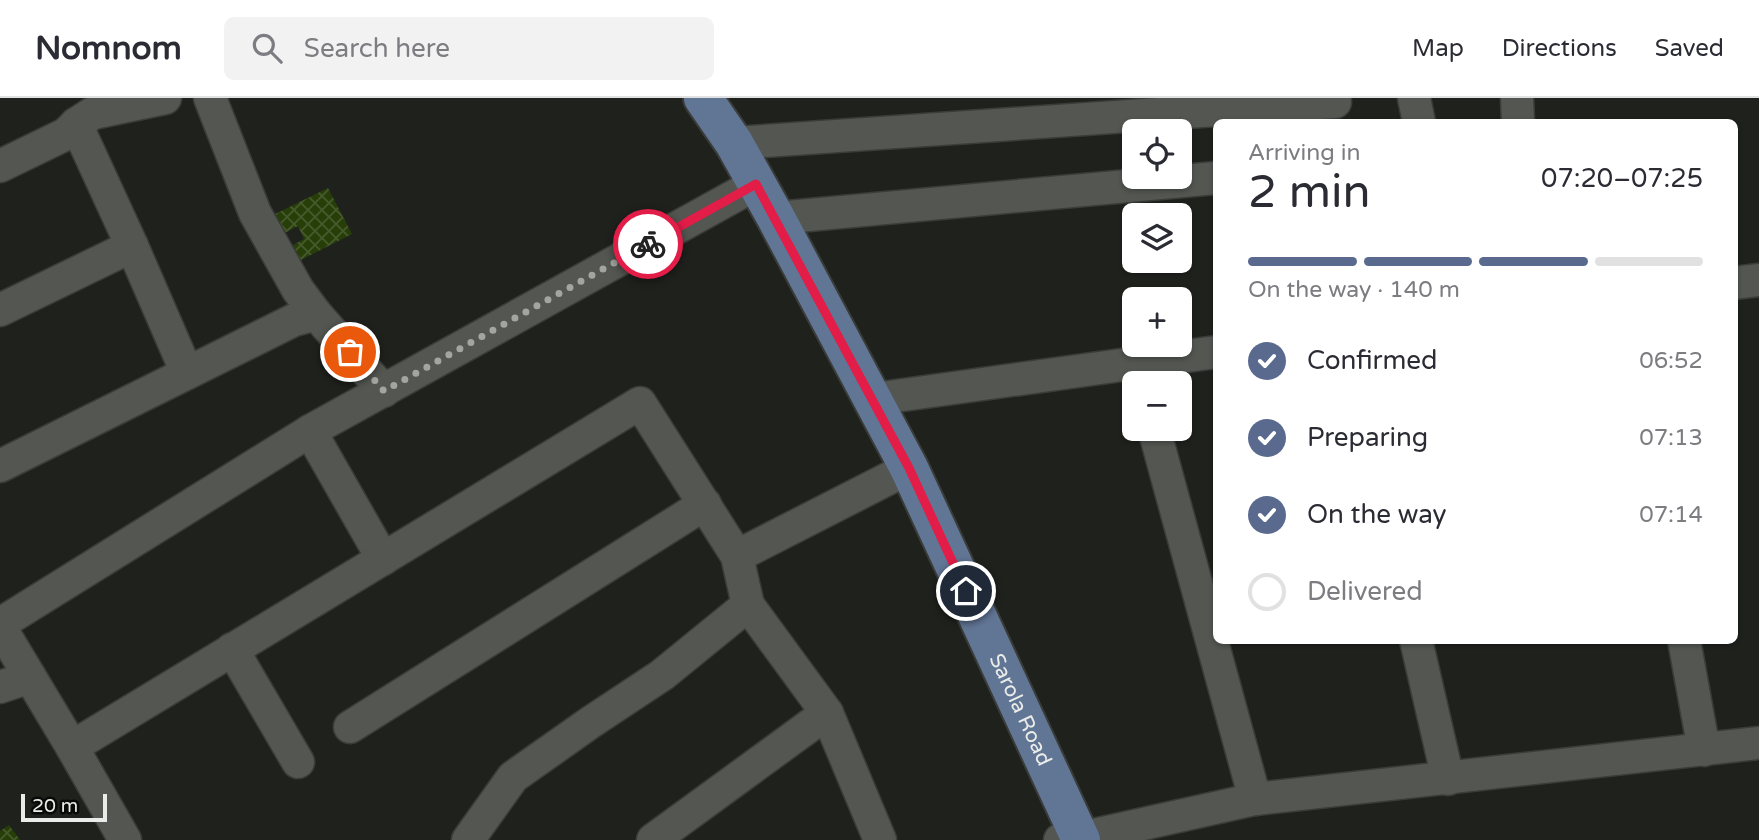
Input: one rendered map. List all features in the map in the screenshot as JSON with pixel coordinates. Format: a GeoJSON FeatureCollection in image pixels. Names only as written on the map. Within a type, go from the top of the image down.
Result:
{"type":"FeatureCollection","features":[{"type":"Feature","properties":{"kind":"main road","name":"Sarola Road"},"geometry":{"type":"LineString","coordinates":[[703,98],[734,143],[776,218],[909,468],[1074,839]]}},
{"type":"Feature","properties":{"kind":"street"},"geometry":{"type":"LineString","coordinates":[[0,166],[66,134],[93,113],[165,98]]}},
{"type":"Feature","properties":{"kind":"street"},"geometry":{"type":"LineString","coordinates":[[210,98],[256,213],[298,290],[384,391]]}},
{"type":"Feature","properties":{"kind":"street"},"geometry":{"type":"LineString","coordinates":[[1414,98],[1418,119]]}},
{"type":"Feature","properties":{"kind":"street"},"geometry":{"type":"LineString","coordinates":[[1517,98],[1518,119]]}},
{"type":"Feature","properties":{"kind":"street"},"geometry":{"type":"LineString","coordinates":[[734,143],[1335,102]]}},
{"type":"Feature","properties":{"kind":"street"},"geometry":{"type":"LineString","coordinates":[[76,124],[187,373]]}},
{"type":"Feature","properties":{"kind":"street"},"geometry":{"type":"LineString","coordinates":[[776,218],[1213,178]]}},
{"type":"Feature","properties":{"kind":"street"},"geometry":{"type":"LineString","coordinates":[[125,840],[0,625],[310,431],[756,184]]}},
{"type":"Feature","properties":{"kind":"street"},"geometry":{"type":"LineString","coordinates":[[0,310],[132,246]]}},
{"type":"Feature","properties":{"kind":"street"},"geometry":{"type":"LineString","coordinates":[[1738,283],[1759,280]]}},
{"type":"Feature","properties":{"kind":"street"},"geometry":{"type":"LineString","coordinates":[[0,466],[294,320],[316,314]]}},
{"type":"Feature","properties":{"kind":"street"},"geometry":{"type":"LineString","coordinates":[[1146,371],[1213,353]]}},
{"type":"Feature","properties":{"kind":"street"},"geometry":{"type":"LineString","coordinates":[[874,399],[1122,375]]}},
{"type":"Feature","properties":{"kind":"street"},"geometry":{"type":"LineString","coordinates":[[72,747],[640,403],[737,556],[748,605],[827,713],[880,840]]}},
{"type":"Feature","properties":{"kind":"street"},"geometry":{"type":"LineString","coordinates":[[310,431],[383,559]]}},
{"type":"Feature","properties":{"kind":"street"},"geometry":{"type":"LineString","coordinates":[[1157,441],[1255,799]]}},
{"type":"Feature","properties":{"kind":"street"},"geometry":{"type":"LineString","coordinates":[[737,556],[909,468]]}},
{"type":"Feature","properties":{"kind":"street"},"geometry":{"type":"LineString","coordinates":[[350,727],[705,505]]}},
{"type":"Feature","properties":{"kind":"street"},"geometry":{"type":"LineString","coordinates":[[468,840],[513,777],[662,675],[748,605]]}},
{"type":"Feature","properties":{"kind":"street"},"geometry":{"type":"LineString","coordinates":[[1417,644],[1448,779]]}},
{"type":"Feature","properties":{"kind":"street"},"geometry":{"type":"LineString","coordinates":[[1685,644],[1704,750]]}},
{"type":"Feature","properties":{"kind":"street"},"geometry":{"type":"LineString","coordinates":[[232,649],[298,762]]}},
{"type":"Feature","properties":{"kind":"street"},"geometry":{"type":"LineString","coordinates":[[0,687],[30,677]]}},
{"type":"Feature","properties":{"kind":"street"},"geometry":{"type":"LineString","coordinates":[[653,840],[827,713]]}},
{"type":"Feature","properties":{"kind":"street"},"geometry":{"type":"LineString","coordinates":[[1074,839],[1255,799],[1759,743]]}},
{"type":"Feature","properties":{"kind":"building"},"geometry":{"type":"Polygon","coordinates":[[[328,188],[352,234],[297,262],[289,247],[304,239],[298,226],[281,235],[271,216],[328,188]]]}},
{"type":"Feature","properties":{"kind":"building"},"geometry":{"type":"Polygon","coordinates":[[[9,825],[20,840],[0,840],[0,831],[9,825]]]}},
{"type":"Feature","properties":{"kind":"way so far"},"geometry":{"type":"LineString","coordinates":[[350,352],[384,391],[648,244]]}},
{"type":"Feature","properties":{"kind":"route"},"geometry":{"type":"LineString","coordinates":[[648,244],[756,184],[874,399],[966,591]]}}]}
